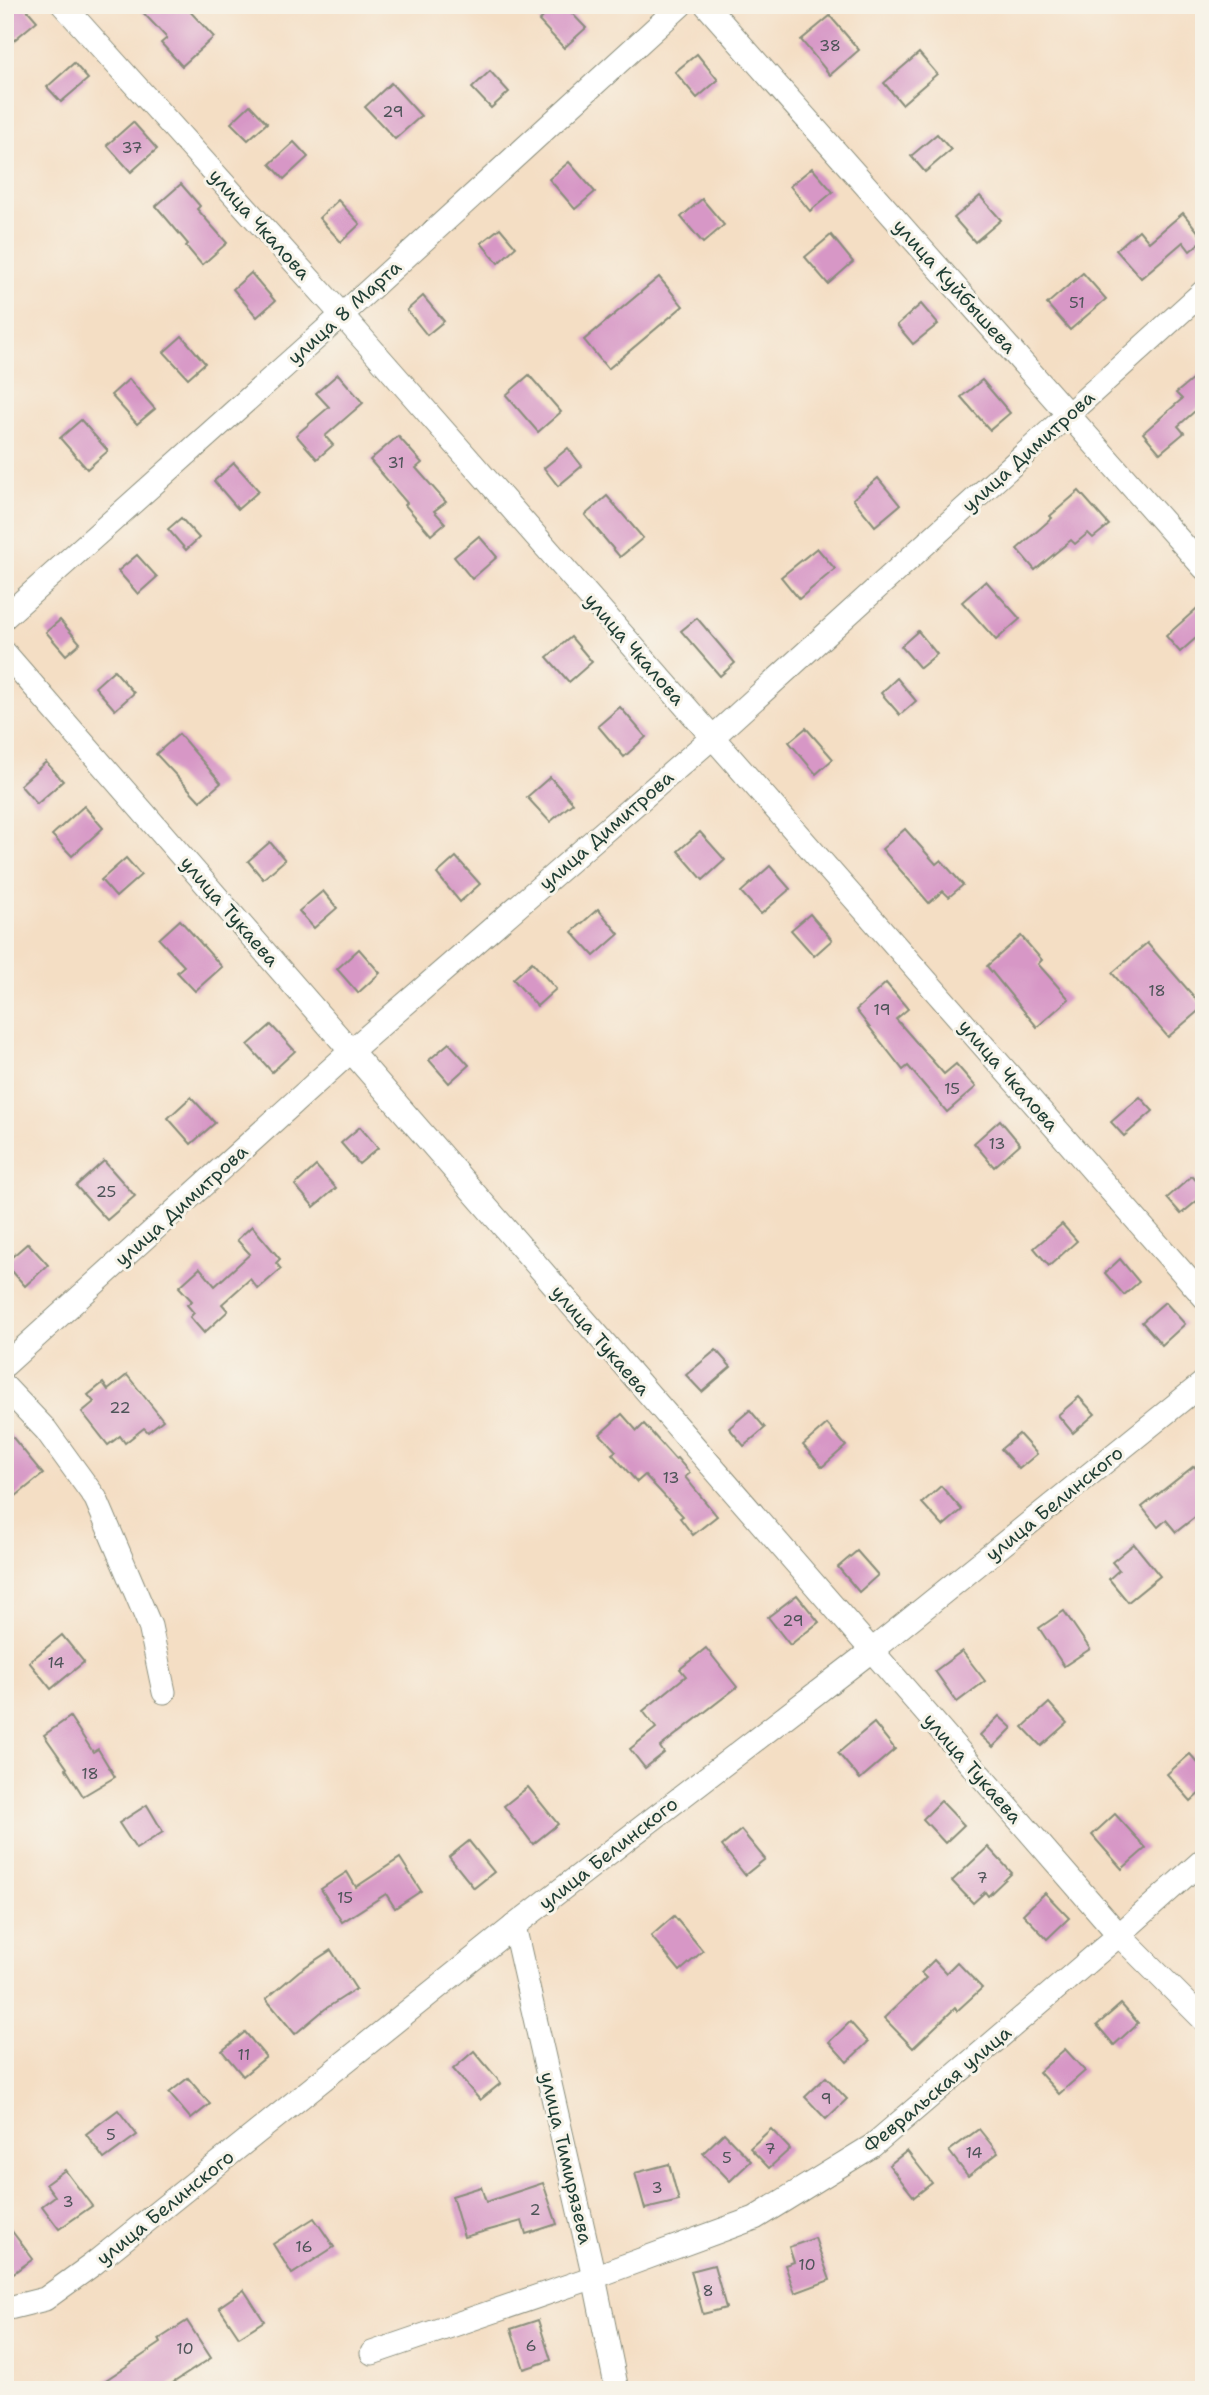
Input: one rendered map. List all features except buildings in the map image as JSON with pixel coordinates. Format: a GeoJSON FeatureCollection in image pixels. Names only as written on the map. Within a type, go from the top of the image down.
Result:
{"type":"FeatureCollection","features":[{"type":"Feature","properties":{"kind":"street","name":"улица Чкалова"},"geometry":{"type":"LineString","coordinates":[[63,5],[342,315],[1204,1297]]}},
{"type":"Feature","properties":{"kind":"street","name":"улица 8 Марта"},"geometry":{"type":"LineString","coordinates":[[5,617],[342,315],[681,5]]}},
{"type":"Feature","properties":{"kind":"street","name":"улица Куйбышева"},"geometry":{"type":"LineString","coordinates":[[706,5],[1204,568]]}},
{"type":"Feature","properties":{"kind":"street","name":"улица Димитрова"},"geometry":{"type":"LineString","coordinates":[[5,1365],[351,1051],[713,737],[1204,291]]}},
{"type":"Feature","properties":{"kind":"street","name":"улица Тукаева"},"geometry":{"type":"LineString","coordinates":[[5,653],[1119,1935],[1204,2020]]}},
{"type":"Feature","properties":{"kind":"street","name":"улица Белинского"},"geometry":{"type":"LineString","coordinates":[[5,2309],[45,2299],[92,2265],[514,1926],[871,1651],[1204,1382]]}},
{"type":"Feature","properties":{"kind":"street"},"geometry":{"type":"LineString","coordinates":[[5,1387],[46,1430],[96,1499],[150,1626],[164,1692]]}},
{"type":"Feature","properties":{"kind":"street","name":"Февральская улица"},"geometry":{"type":"LineString","coordinates":[[372,2353],[594,2277],[755,2218],[872,2146],[1204,1859]]}},
{"type":"Feature","properties":{"kind":"street","name":"улица Тимирязева"},"geometry":{"type":"LineString","coordinates":[[514,1926],[617,2390]]}}]}
